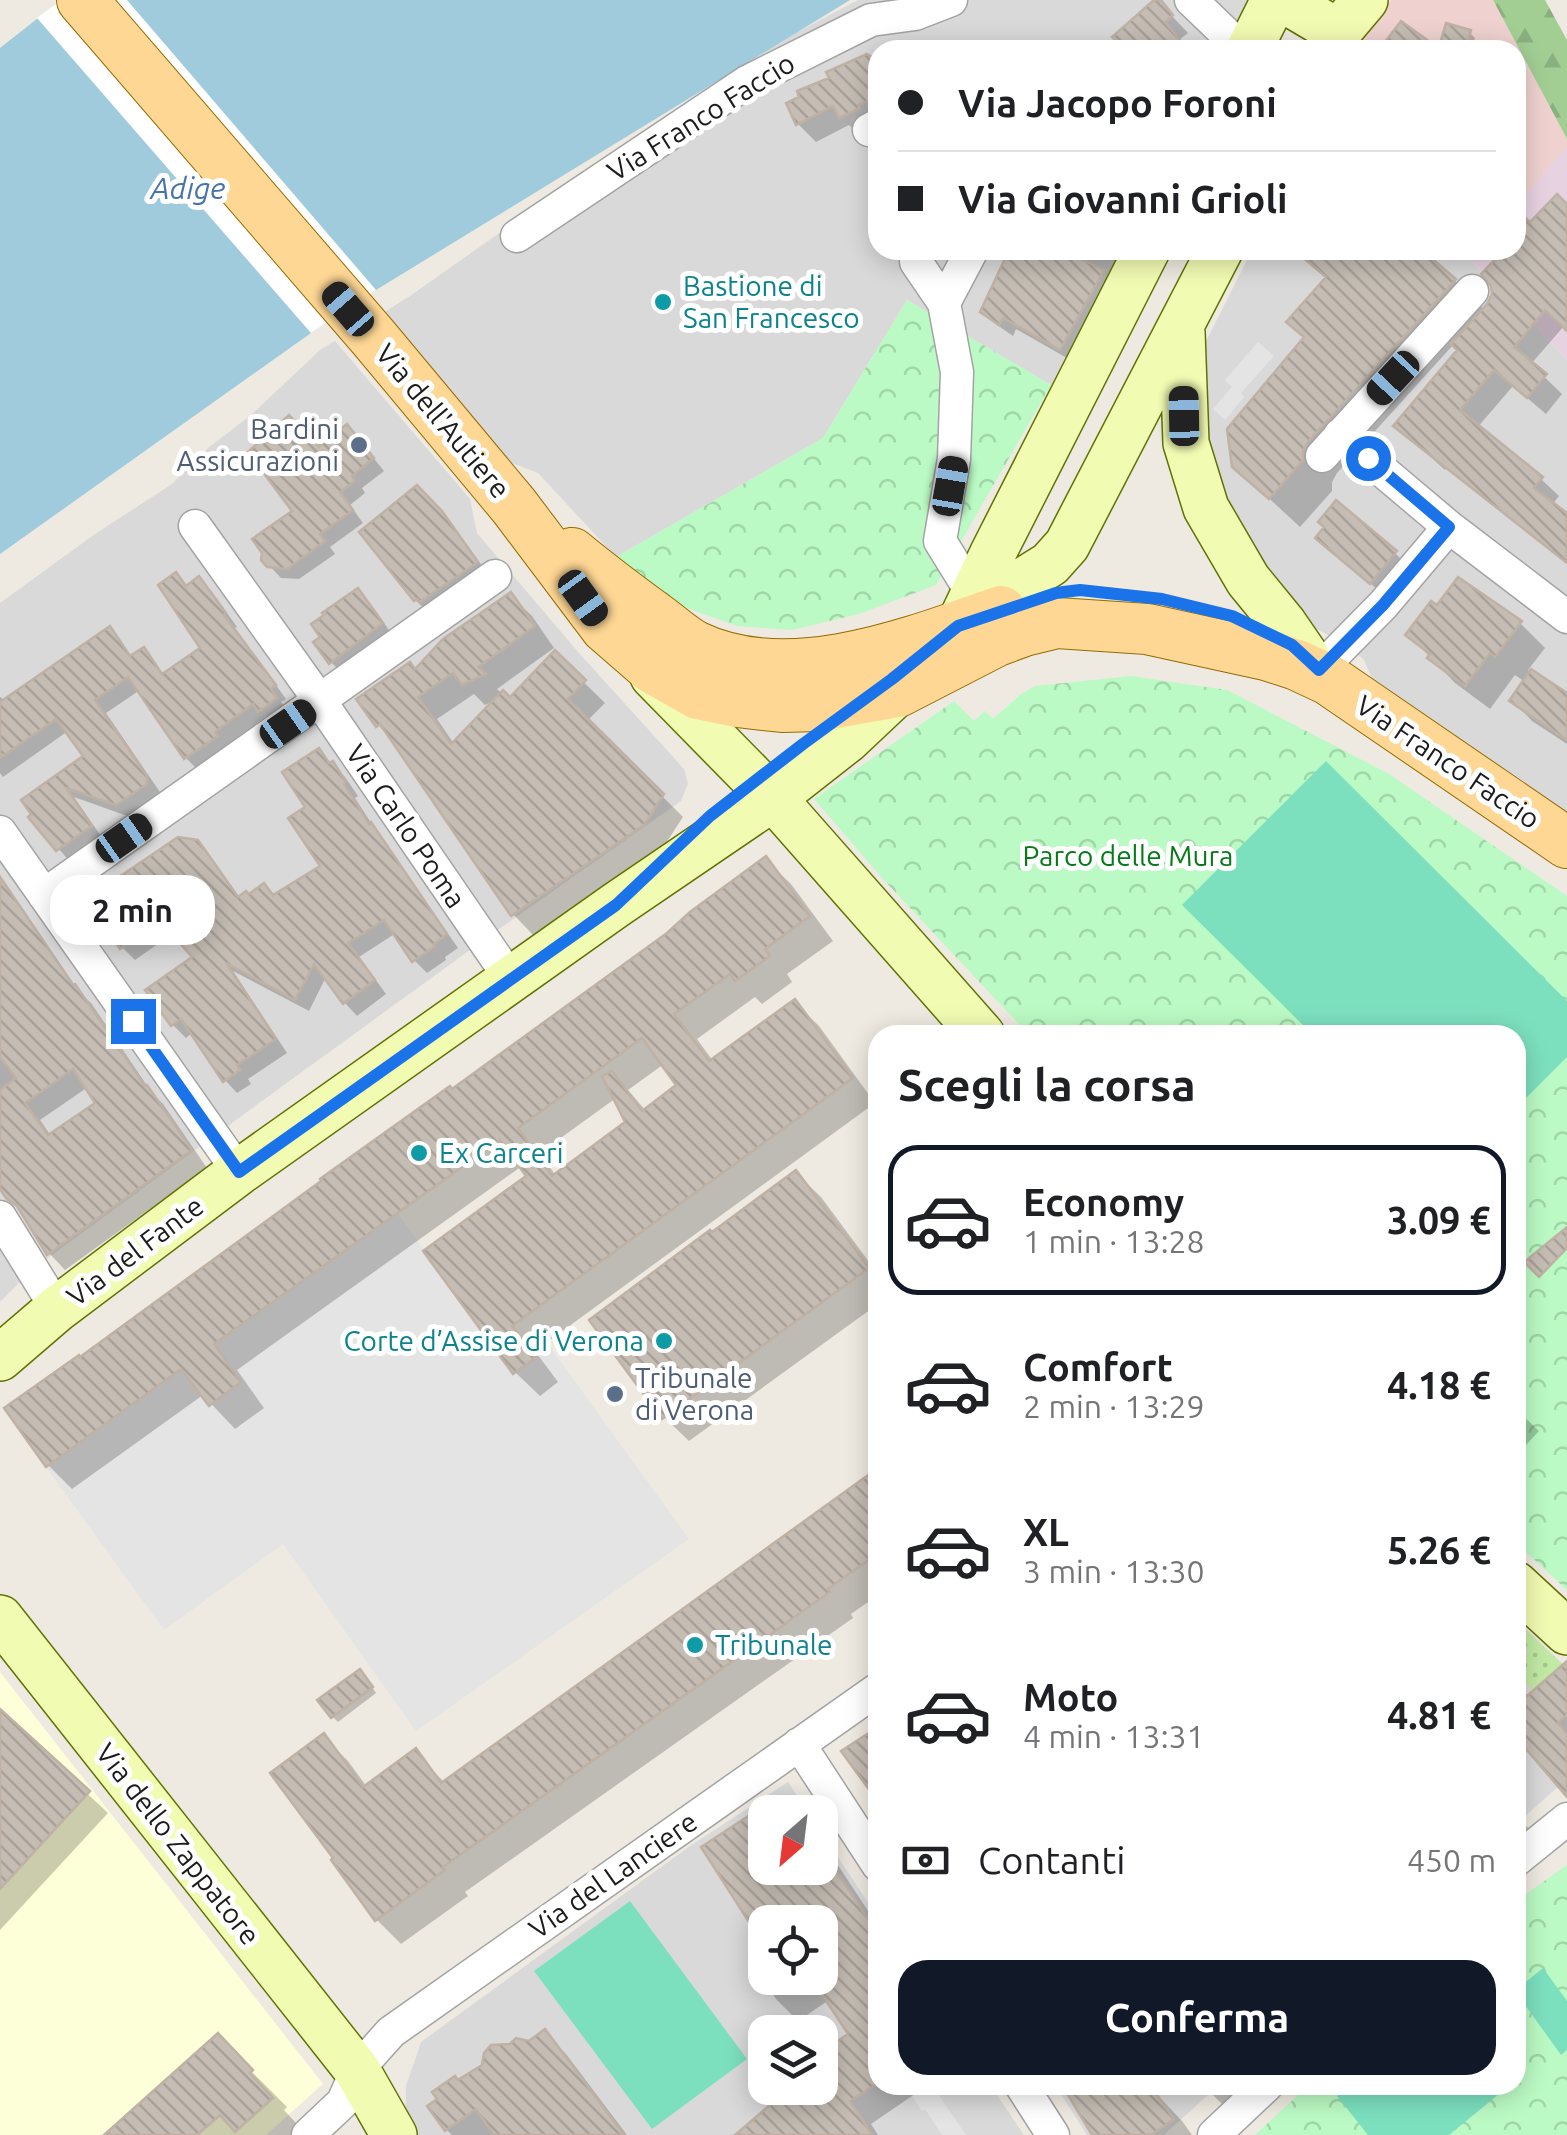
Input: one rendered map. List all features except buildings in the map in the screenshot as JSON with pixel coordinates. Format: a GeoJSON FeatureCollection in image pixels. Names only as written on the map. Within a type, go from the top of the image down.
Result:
{"type":"FeatureCollection","features":[{"type":"Feature","properties":{"kind":"main road","name":"Via dell'Autiere"},"geometry":{"type":"LineString","coordinates":[[82,0],[373,337],[514,506],[606,628],[652,668],[698,694],[782,707],[820,706],[881,680],[1057,623]]}},
{"type":"Feature","properties":{"kind":"main road","name":"Via dell'Autiere"},"geometry":{"type":"LineString","coordinates":[[514,506],[694,645],[734,659],[776,665],[852,658],[881,680]]}},
{"type":"Feature","properties":{"kind":"main road","name":"Via dell'Autiere"},"geometry":{"type":"LineString","coordinates":[[881,680],[972,587]]}},
{"type":"Feature","properties":{"kind":"main road","name":"Via Franco Faccio"},"geometry":{"type":"LineString","coordinates":[[972,587],[1056,593],[1080,590],[1162,599],[1232,616],[1273,634],[1567,843]]}},
{"type":"Feature","properties":{"kind":"main road","name":"Via Franco Faccio"},"geometry":{"type":"LineString","coordinates":[[1057,623],[1147,629],[1318,669]]}},
{"type":"Feature","properties":{"kind":"street","name":"Via Franco Faccio"},"geometry":{"type":"LineString","coordinates":[[517,236],[747,82],[871,20],[916,14],[951,0]]}},
{"type":"Feature","properties":{"kind":"street"},"geometry":{"type":"LineString","coordinates":[[1191,0],[1235,40]]}},
{"type":"Feature","properties":{"kind":"street"},"geometry":{"type":"LineString","coordinates":[[1252,40],[1274,0]]}},
{"type":"Feature","properties":{"kind":"street"},"geometry":{"type":"LineString","coordinates":[[1284,0],[1343,27]]}},
{"type":"Feature","properties":{"kind":"street"},"geometry":{"type":"LineString","coordinates":[[916,260],[944,303],[958,372],[954,458],[940,540],[972,587],[1009,619],[1057,623]]}},
{"type":"Feature","properties":{"kind":"street"},"geometry":{"type":"LineString","coordinates":[[944,303],[967,260]]}},
{"type":"Feature","properties":{"kind":"street"},"geometry":{"type":"LineString","coordinates":[[606,628],[692,672],[777,687],[834,676],[881,660],[925,638],[972,587],[1142,260]]}},
{"type":"Feature","properties":{"kind":"street","name":"Via Franco Faccio"},"geometry":{"type":"LineString","coordinates":[[972,587],[978,609],[1050,564],[1067,545],[1215,260]]}},
{"type":"Feature","properties":{"kind":"street"},"geometry":{"type":"LineString","coordinates":[[1472,291],[1331,446],[1449,527],[1567,618]]}},
{"type":"Feature","properties":{"kind":"street","name":"Via Franco Faccio"},"geometry":{"type":"LineString","coordinates":[[1181,326],[1186,443],[1206,508],[1248,580],[1318,669]]}},
{"type":"Feature","properties":{"kind":"street","name":"Via Carlo Poma"},"geometry":{"type":"LineString","coordinates":[[195,526],[512,981]]}},
{"type":"Feature","properties":{"kind":"street"},"geometry":{"type":"LineString","coordinates":[[1318,669],[1383,605],[1449,527]]}},
{"type":"Feature","properties":{"kind":"street"},"geometry":{"type":"LineString","coordinates":[[44,895],[495,576]]}},
{"type":"Feature","properties":{"kind":"street","name":"Via dell'Autiere"},"geometry":{"type":"LineString","coordinates":[[606,628],[767,804],[847,740],[881,680]]}},
{"type":"Feature","properties":{"kind":"street"},"geometry":{"type":"LineString","coordinates":[[767,804],[973,1025]]}},
{"type":"Feature","properties":{"kind":"street","name":"Via del Fante"},"geometry":{"type":"LineString","coordinates":[[0,1358],[57,1309],[239,1172],[616,905],[710,816],[767,804]]}},
{"type":"Feature","properties":{"kind":"street"},"geometry":{"type":"LineString","coordinates":[[0,832],[239,1172]]}},
{"type":"Feature","properties":{"kind":"street"},"geometry":{"type":"LineString","coordinates":[[0,1217],[57,1309]]}},
{"type":"Feature","properties":{"kind":"street"},"geometry":{"type":"LineString","coordinates":[[1526,1594],[1567,1632]]}},
{"type":"Feature","properties":{"kind":"street","name":"Via dello Zappatore"},"geometry":{"type":"LineString","coordinates":[[0,1618],[356,2070],[394,2135]]}},
{"type":"Feature","properties":{"kind":"street","name":"Via del Lanciere"},"geometry":{"type":"LineString","coordinates":[[308,2135],[343,2102],[356,2070],[391,2032],[868,1696]]}},
{"type":"Feature","properties":{"kind":"street"},"geometry":{"type":"LineString","coordinates":[[799,1744],[868,1850]]}},
{"type":"Feature","properties":{"kind":"street"},"geometry":{"type":"LineString","coordinates":[[1526,1851],[1567,1819]]}},
{"type":"Feature","properties":{"kind":"street"},"geometry":{"type":"LineString","coordinates":[[1027,2095],[1053,2135]]}},
{"type":"Feature","properties":{"kind":"street"},"geometry":{"type":"LineString","coordinates":[[1214,2135],[1256,2095]]}},
{"type":"Feature","properties":{"kind":"shaded area"},"geometry":{"type":"Polygon","coordinates":[[[858,0],[1255,0],[1229,40],[868,40],[868,260],[1115,260],[1051,385],[907,300],[823,438],[616,557],[538,473],[512,463],[383,313],[769,47],[858,0]]]}},
{"type":"Feature","properties":{"kind":"shaded area"},"geometry":{"type":"Polygon","coordinates":[[[1391,0],[1493,0],[1514,40],[1360,40],[1391,0]]]}},
{"type":"Feature","properties":{"kind":"shaded area"},"geometry":{"type":"Polygon","coordinates":[[[1526,62],[1567,139],[1567,148],[1526,195],[1526,62]]]}},
{"type":"Feature","properties":{"kind":"shaded area"},"geometry":{"type":"Polygon","coordinates":[[[1567,148],[1567,359],[1471,260],[1526,260],[1526,195],[1567,148]]]}},
{"type":"Feature","properties":{"kind":"shaded area"},"geometry":{"type":"Polygon","coordinates":[[[1247,260],[1471,260],[1567,359],[1567,812],[1373,681],[1364,660],[1347,644],[1271,607],[1199,455],[1188,377],[1247,260]]]}},
{"type":"Feature","properties":{"kind":"shaded area"},"geometry":{"type":"Polygon","coordinates":[[[335,341],[470,499],[477,533],[684,769],[688,784],[681,801],[33,1269],[0,1302],[0,603],[172,484],[208,448],[335,341]]]}},
{"type":"Feature","properties":{"kind":"shaded area"},"geometry":{"type":"Polygon","coordinates":[[[1258,342],[1274,356],[1241,393],[1244,397],[1225,420],[1213,409],[1232,387],[1225,380],[1258,342]]]}},
{"type":"Feature","properties":{"kind":"shaded area"},"geometry":{"type":"Polygon","coordinates":[[[398,1214],[513,1373],[550,1347],[689,1539],[416,1731],[283,1544],[164,1630],[46,1467],[181,1369],[209,1405],[241,1382],[214,1344],[398,1214]]]}},
{"type":"Feature","properties":{"kind":"shaded area"},"geometry":{"type":"Polygon","coordinates":[[[1526,1629],[1567,1668],[1567,1779],[1526,1815],[1526,1629]]]}},
{"type":"Feature","properties":{"kind":"shaded area"},"geometry":{"type":"Polygon","coordinates":[[[0,1672],[323,2084],[266,2135],[0,2135],[0,1672]]]}},
{"type":"Feature","properties":{"kind":"shaded area"},"geometry":{"type":"Polygon","coordinates":[[[788,1782],[797,1795],[768,1795],[788,1782]]]}},
{"type":"Feature","properties":{"kind":"shaded area"},"geometry":{"type":"Polygon","coordinates":[[[748,1808],[748,1885],[838,1885],[838,1857],[868,1902],[868,2095],[997,2095],[1024,2135],[405,2135],[406,2086],[421,2042],[748,1808]]]}},
{"type":"Feature","properties":{"kind":"shaded area"},"geometry":{"type":"Polygon","coordinates":[[[911,2095],[939,2095],[966,2135],[942,2135],[925,2109],[922,2111],[911,2095]]]}},
{"type":"Feature","properties":{"kind":"shaded area"},"geometry":{"type":"Polygon","coordinates":[[[1061,2095],[1208,2095],[1164,2135],[1087,2135],[1061,2095]]]}},
{"type":"Feature","properties":{"kind":"green space"},"geometry":{"type":"Polygon","coordinates":[[[1493,0],[1545,0],[1567,40],[1567,139],[1526,62],[1526,40],[1514,40],[1493,0]]]}},
{"type":"Feature","properties":{"kind":"green space"},"geometry":{"type":"Polygon","coordinates":[[[907,300],[1051,385],[936,585],[859,614],[792,630],[737,626],[684,607],[617,559],[823,438],[907,300]]]}},
{"type":"Feature","properties":{"kind":"green space","name":"Parco delle Mura"},"geometry":{"type":"Polygon","coordinates":[[[1131,676],[1227,690],[1389,774],[1567,896],[1567,1590],[1526,1552],[1526,1025],[1020,1025],[814,799],[954,701],[974,721],[985,711],[993,719],[1035,686],[1131,676]]]}},
{"type":"Feature","properties":{"kind":"green space"},"geometry":{"type":"Polygon","coordinates":[[[1326,761],[1567,1001],[1567,1057],[1526,1098],[1526,1025],[1303,1025],[1182,905],[1326,761]]]}},
{"type":"Feature","properties":{"kind":"green space"},"geometry":{"type":"Polygon","coordinates":[[[1526,1630],[1563,1665],[1533,1690],[1526,1683],[1526,1630]]]}},
{"type":"Feature","properties":{"kind":"green space"},"geometry":{"type":"Polygon","coordinates":[[[1567,1865],[1567,2135],[1255,2135],[1298,2095],[1526,2095],[1526,1894],[1567,1865]]]}},
{"type":"Feature","properties":{"kind":"green space"},"geometry":{"type":"Polygon","coordinates":[[[630,1901],[747,2059],[652,2129],[534,1971],[630,1901]]]}},
{"type":"Feature","properties":{"kind":"green space"},"geometry":{"type":"Polygon","coordinates":[[[1543,1968],[1567,2001],[1567,2050],[1561,2055],[1526,2006],[1526,1982],[1543,1968]]]}},
{"type":"Feature","properties":{"kind":"green space"},"geometry":{"type":"Polygon","coordinates":[[[1498,2095],[1449,2135],[1368,2135],[1337,2096],[1498,2095]]]}},
{"type":"Feature","properties":{"kind":"water","name":"Adige"},"geometry":{"type":"Polygon","coordinates":[[[61,0],[850,0],[376,290],[0,554],[0,48],[61,0]]]}},
{"type":"Feature","properties":{"kind":"pier"},"geometry":{"type":"Polygon","coordinates":[[[61,0],[127,0],[376,290],[311,333],[37,18],[61,0]]]}},
{"type":"Feature","properties":{"kind":"place","name":"Bastione di San Francesco"},"geometry":{"type":"Point","coordinates":[663,302]}},
{"type":"Feature","properties":{"kind":"place","name":"Bardini Assicurazioni"},"geometry":{"type":"Point","coordinates":[359,445]}},
{"type":"Feature","properties":{"kind":"place","name":"Ex Carceri"},"geometry":{"type":"Point","coordinates":[419,1153]}},
{"type":"Feature","properties":{"kind":"place","name":"Corte d’Assise di Verona"},"geometry":{"type":"Point","coordinates":[664,1341]}},
{"type":"Feature","properties":{"kind":"place","name":"Tribunale di Verona"},"geometry":{"type":"Point","coordinates":[615,1394]}},
{"type":"Feature","properties":{"kind":"place","name":"Tribunale"},"geometry":{"type":"Point","coordinates":[695,1645]}},
{"type":"Feature","properties":{"kind":"route"},"geometry":{"type":"LineString","coordinates":[[133,1021],[239,1172],[616,905],[754,780],[958,626],[1056,593],[1080,590],[1162,599],[1232,616],[1273,634],[1292,645],[1319,670],[1383,605],[1449,527],[1368,458]]}}]}
